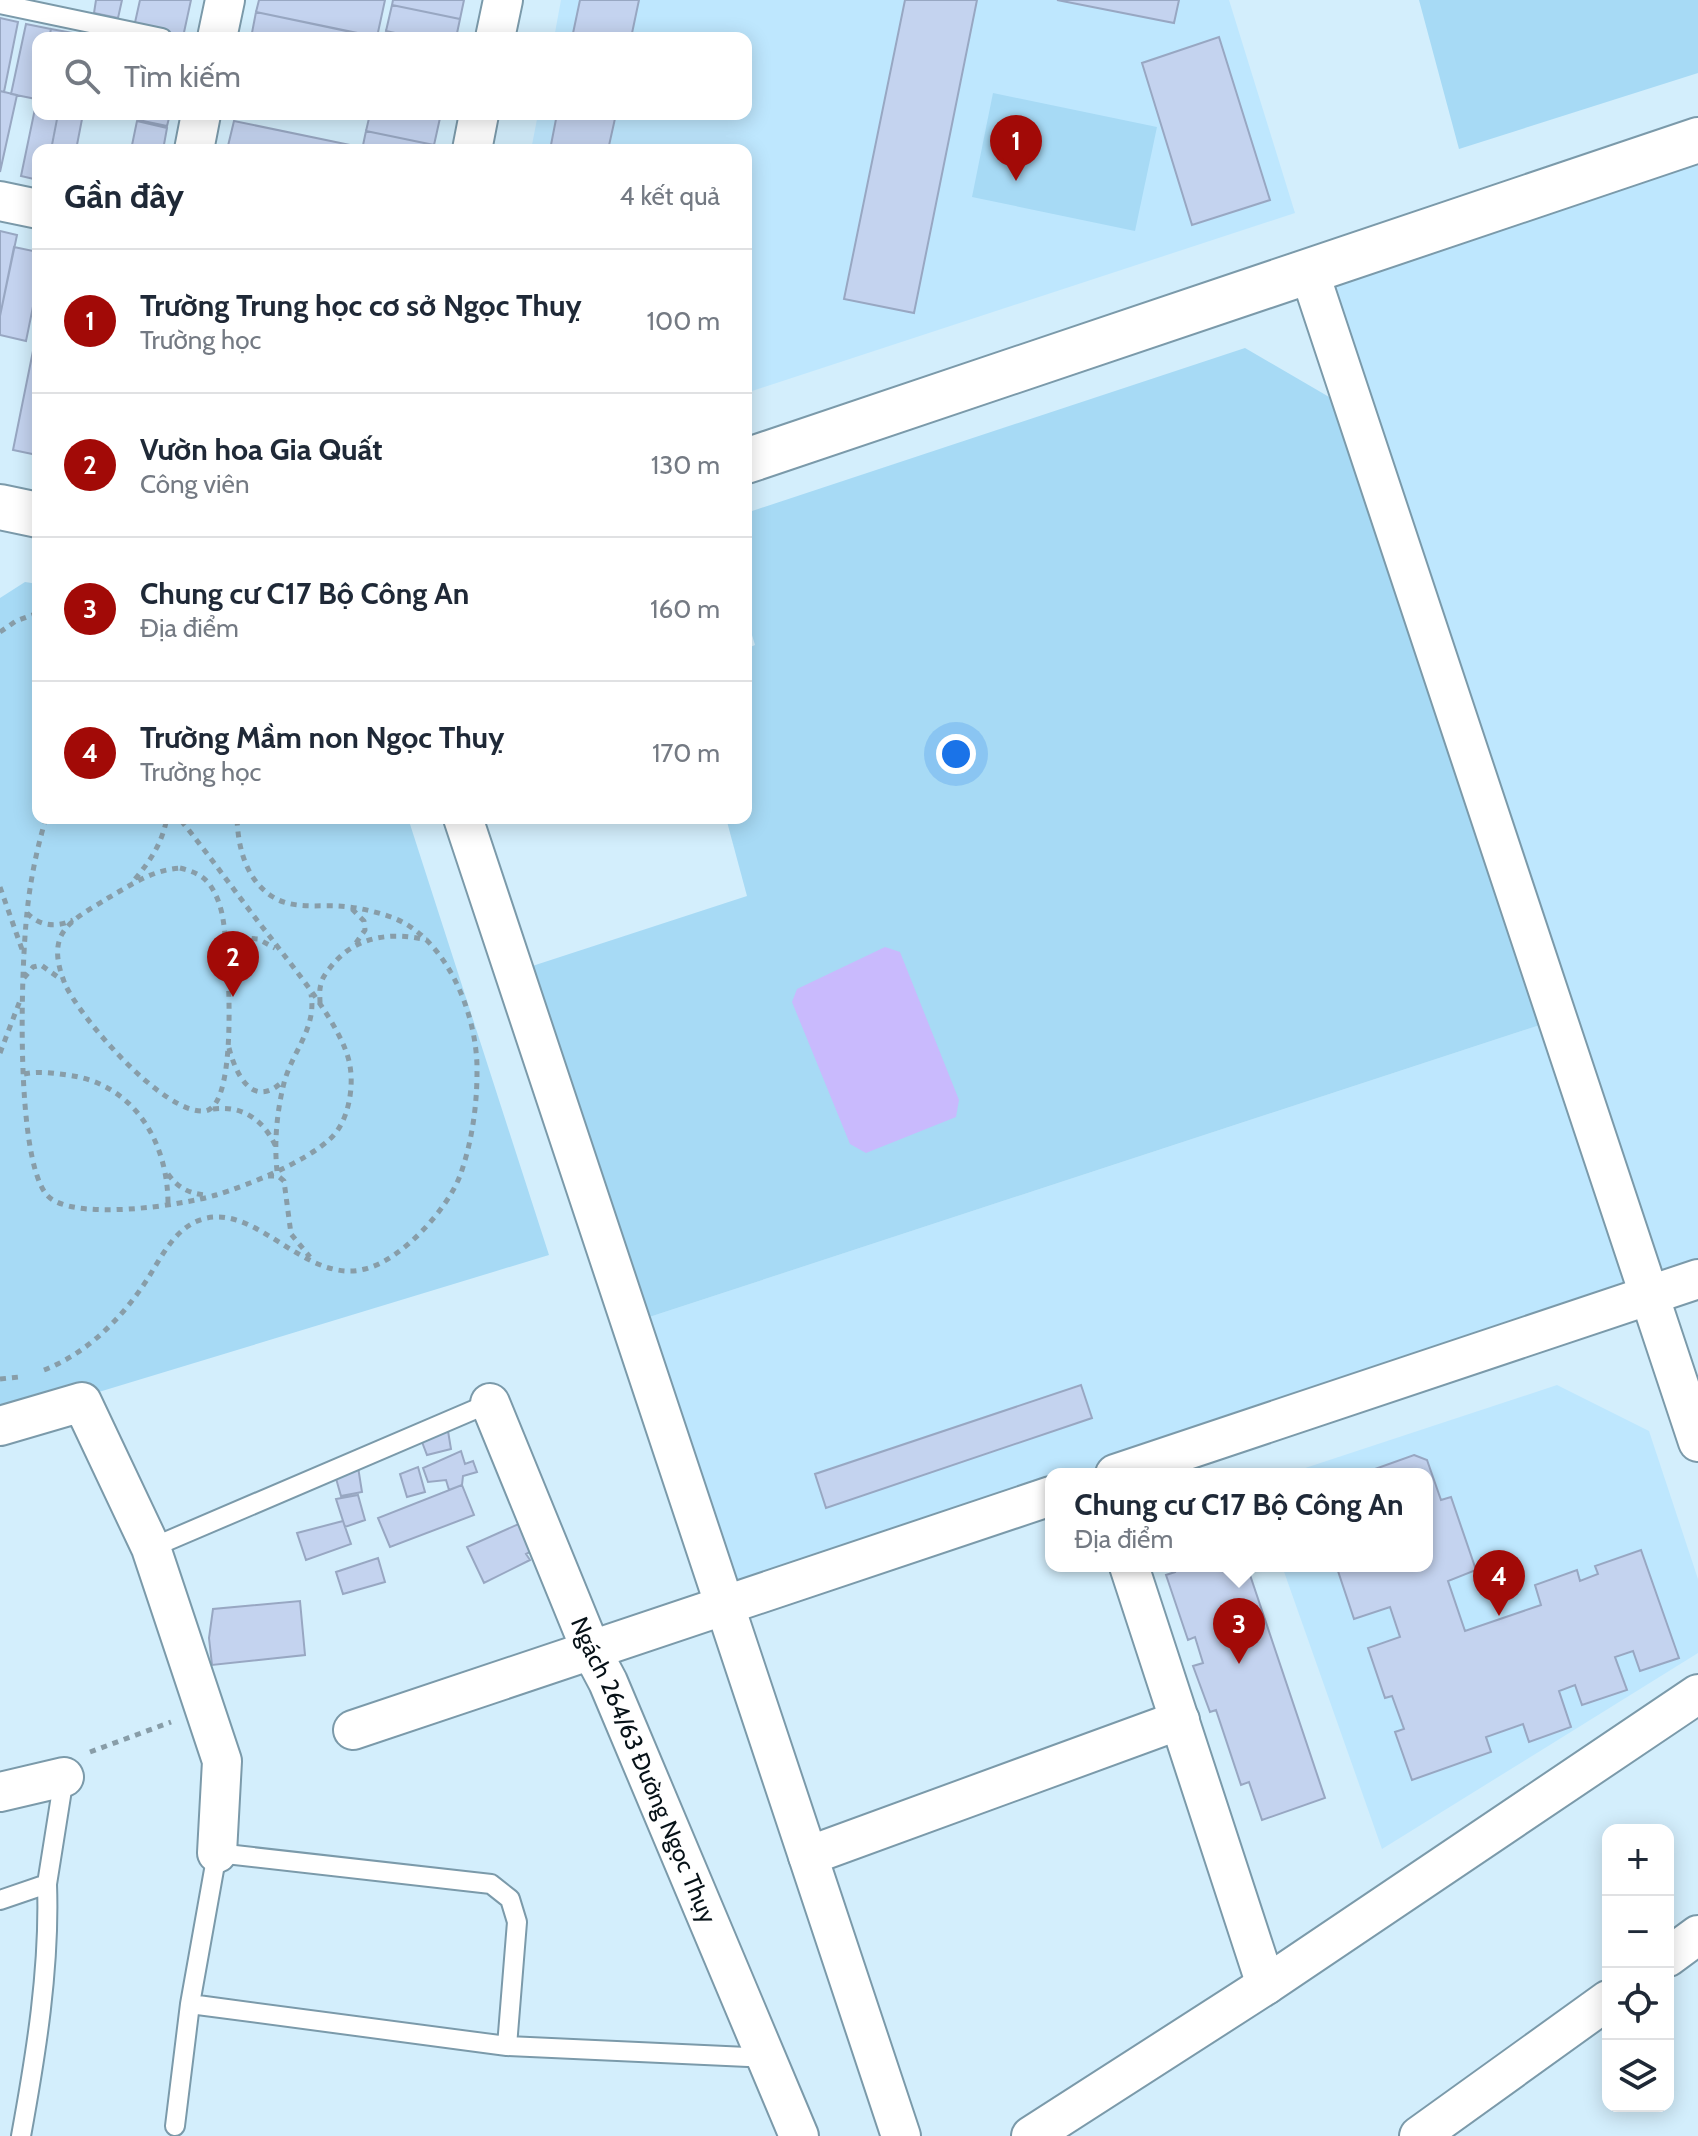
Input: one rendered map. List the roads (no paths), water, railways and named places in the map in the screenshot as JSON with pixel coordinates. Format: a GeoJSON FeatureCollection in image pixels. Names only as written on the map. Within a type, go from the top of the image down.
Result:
{"type":"FeatureCollection","features":[{"type":"Feature","properties":{"kind":"street"},"geometry":{"type":"LineString","coordinates":[[218,32],[225,0]]}},
{"type":"Feature","properties":{"kind":"street"},"geometry":{"type":"LineString","coordinates":[[496,32],[503,0]]}},
{"type":"Feature","properties":{"kind":"street"},"geometry":{"type":"LineString","coordinates":[[195,144],[200,120]]}},
{"type":"Feature","properties":{"kind":"street"},"geometry":{"type":"LineString","coordinates":[[473,144],[478,120]]}},
{"type":"Feature","properties":{"kind":"street"},"geometry":{"type":"LineString","coordinates":[[752,459],[1698,140]]}},
{"type":"Feature","properties":{"kind":"street"},"geometry":{"type":"LineString","coordinates":[[0,201],[32,208]]}},
{"type":"Feature","properties":{"kind":"street"},"geometry":{"type":"LineString","coordinates":[[1309,271],[1698,1442]]}},
{"type":"Feature","properties":{"kind":"street"},"geometry":{"type":"LineString","coordinates":[[0,507],[32,514]]}},
{"type":"Feature","properties":{"kind":"street"},"geometry":{"type":"LineString","coordinates":[[465,824],[901,2136]]}},
{"type":"Feature","properties":{"kind":"street"},"geometry":{"type":"LineString","coordinates":[[1133,1468],[1698,1279]]}},
{"type":"Feature","properties":{"kind":"street"},"geometry":{"type":"LineString","coordinates":[[0,1426],[82,1402],[151,1548],[222,1761],[217,1853]]}},
{"type":"Feature","properties":{"kind":"street","name":"Ngách 264/63 Đường Ngọc Thụy"},"geometry":{"type":"LineString","coordinates":[[490,1403],[591,1650],[608,1682],[799,2136]]}},
{"type":"Feature","properties":{"kind":"street"},"geometry":{"type":"LineString","coordinates":[[353,1730],[1045,1498]]}},
{"type":"Feature","properties":{"kind":"street"},"geometry":{"type":"LineString","coordinates":[[1131,1572],[1266,1985]]}},
{"type":"Feature","properties":{"kind":"street"},"geometry":{"type":"LineString","coordinates":[[1031,2136],[1266,1985],[1698,1694]]}},
{"type":"Feature","properties":{"kind":"street"},"geometry":{"type":"LineString","coordinates":[[808,1856],[1180,1720]]}},
{"type":"Feature","properties":{"kind":"street"},"geometry":{"type":"LineString","coordinates":[[0,1792],[64,1777]]}},
{"type":"Feature","properties":{"kind":"street"},"geometry":{"type":"LineString","coordinates":[[1674,1953],[1698,1935]]}},
{"type":"Feature","properties":{"kind":"street"},"geometry":{"type":"LineString","coordinates":[[1419,2136],[1602,2004]]}},
{"type":"Feature","properties":{"kind":"lane"},"geometry":{"type":"LineString","coordinates":[[0,4],[133,32]]}},
{"type":"Feature","properties":{"kind":"lane"},"geometry":{"type":"LineString","coordinates":[[151,1548],[490,1403]]}},
{"type":"Feature","properties":{"kind":"lane"},"geometry":{"type":"LineString","coordinates":[[21,2136],[46,1967],[49,1924],[47,1884],[64,1777]]}},
{"type":"Feature","properties":{"kind":"lane"},"geometry":{"type":"LineString","coordinates":[[175,2126],[190,2004],[217,1853],[491,1884],[510,1899],[517,1922],[507,2046]]}},
{"type":"Feature","properties":{"kind":"lane"},"geometry":{"type":"LineString","coordinates":[[0,1900],[47,1884]]}},
{"type":"Feature","properties":{"kind":"lane"},"geometry":{"type":"LineString","coordinates":[[190,2004],[507,2046],[768,2058]]}},
{"type":"Feature","properties":{"kind":"place","name":"Trường Trung học cơ sở Ngọc Thuỵ"},"geometry":{"type":"Point","coordinates":[1016,181]}},
{"type":"Feature","properties":{"kind":"place","name":"Vườn hoa Gia Quất"},"geometry":{"type":"Point","coordinates":[233,997]}},
{"type":"Feature","properties":{"kind":"place","name":"Trường Mầm non Ngọc Thuỵ"},"geometry":{"type":"Point","coordinates":[1499,1616]}},
{"type":"Feature","properties":{"kind":"place","name":"Chung cư C17 Bộ Công An"},"geometry":{"type":"Point","coordinates":[1239,1664]}}]}
